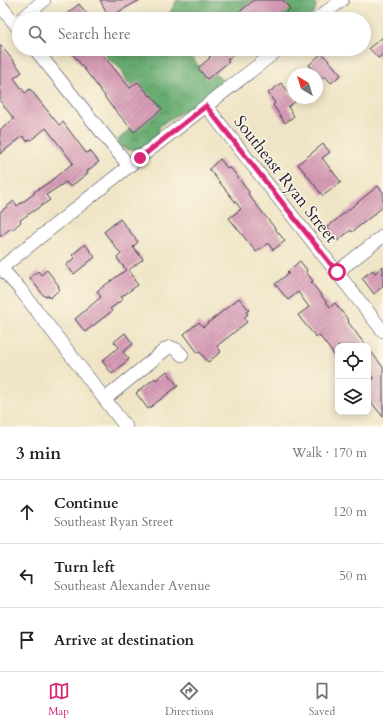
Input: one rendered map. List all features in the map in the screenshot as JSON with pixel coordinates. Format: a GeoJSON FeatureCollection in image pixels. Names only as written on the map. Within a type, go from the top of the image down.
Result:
{"type":"FeatureCollection","features":[{"type":"Feature","properties":{"kind":"street"},"geometry":{"type":"LineString","coordinates":[[31,12],[44,0]]}},
{"type":"Feature","properties":{"kind":"street"},"geometry":{"type":"LineString","coordinates":[[327,12],[342,0]]}},
{"type":"Feature","properties":{"kind":"street"},"geometry":{"type":"LineString","coordinates":[[0,5],[12,16]]}},
{"type":"Feature","properties":{"kind":"street"},"geometry":{"type":"LineString","coordinates":[[41,56],[129,166]]}},
{"type":"Feature","properties":{"kind":"street"},"geometry":{"type":"LineString","coordinates":[[126,427],[20,289],[1,268],[270,56]]}},
{"type":"Feature","properties":{"kind":"street","name":"Southeast Ryan Street"},"geometry":{"type":"LineString","coordinates":[[206,106],[383,331]]}},
{"type":"Feature","properties":{"kind":"street"},"geometry":{"type":"LineString","coordinates":[[337,272],[383,236]]}},
{"type":"Feature","properties":{"kind":"street"},"geometry":{"type":"LineString","coordinates":[[104,399],[166,349],[170,347],[177,350],[182,355]]}},
{"type":"Feature","properties":{"kind":"green space"},"geometry":{"type":"Polygon","coordinates":[[[177,0],[268,0],[251,5],[238,12],[170,12],[177,0]]]}},
{"type":"Feature","properties":{"kind":"green space"},"geometry":{"type":"Polygon","coordinates":[[[283,0],[312,0],[316,4],[316,8],[314,12],[284,12],[286,6],[283,0]]]}},
{"type":"Feature","properties":{"kind":"green space"},"geometry":{"type":"Polygon","coordinates":[[[191,56],[197,64],[218,75],[222,80],[222,87],[165,122],[160,126],[156,139],[146,147],[135,150],[127,150],[120,147],[118,140],[134,126],[133,89],[124,77],[122,70],[106,57],[191,56]]]}},
{"type":"Feature","properties":{"kind":"building"},"geometry":{"type":"Polygon","coordinates":[[[100,0],[140,0],[118,12],[106,12],[100,0]]]}},
{"type":"Feature","properties":{"kind":"building"},"geometry":{"type":"Polygon","coordinates":[[[254,0],[283,0],[290,9],[286,12],[239,12],[254,0]]]}},
{"type":"Feature","properties":{"kind":"building"},"geometry":{"type":"Polygon","coordinates":[[[79,4],[85,12],[69,12],[79,4]]]}},
{"type":"Feature","properties":{"kind":"building"},"geometry":{"type":"Polygon","coordinates":[[[383,37],[383,54],[378,58],[371,50],[371,46],[383,37]]]}},
{"type":"Feature","properties":{"kind":"building"},"geometry":{"type":"Polygon","coordinates":[[[0,44],[22,72],[14,78],[25,93],[30,89],[59,125],[63,122],[86,153],[90,151],[99,162],[70,187],[66,182],[46,195],[50,200],[20,220],[21,222],[12,230],[11,228],[0,237],[0,212],[14,201],[17,206],[73,163],[46,128],[31,140],[30,139],[27,141],[23,136],[0,154],[0,130],[14,119],[0,101],[0,44]]]}},
{"type":"Feature","properties":{"kind":"building"},"geometry":{"type":"Polygon","coordinates":[[[74,56],[104,56],[130,88],[138,82],[162,109],[134,132],[109,103],[74,56]]]}},
{"type":"Feature","properties":{"kind":"building"},"geometry":{"type":"Polygon","coordinates":[[[232,56],[227,60],[229,62],[207,79],[198,68],[210,58],[209,57],[232,56]]]}},
{"type":"Feature","properties":{"kind":"building"},"geometry":{"type":"Polygon","coordinates":[[[319,56],[325,56],[341,75],[331,83],[325,76],[323,78],[323,68],[312,68],[309,65],[319,56]]]}},
{"type":"Feature","properties":{"kind":"building"},"geometry":{"type":"Polygon","coordinates":[[[281,83],[287,90],[287,104],[292,104],[288,107],[294,116],[285,123],[273,105],[275,103],[268,93],[281,83]]]}},
{"type":"Feature","properties":{"kind":"building"},"geometry":{"type":"Polygon","coordinates":[[[323,144],[330,152],[322,158],[341,182],[323,196],[298,164],[323,144]]]}},
{"type":"Feature","properties":{"kind":"building"},"geometry":{"type":"Polygon","coordinates":[[[220,159],[228,169],[230,167],[249,192],[248,194],[285,241],[273,250],[268,243],[256,252],[229,218],[241,209],[209,169],[220,159]]]}},
{"type":"Feature","properties":{"kind":"building"},"geometry":{"type":"Polygon","coordinates":[[[378,186],[383,192],[383,207],[352,232],[351,230],[337,241],[327,227],[378,186]]]}},
{"type":"Feature","properties":{"kind":"building"},"geometry":{"type":"Polygon","coordinates":[[[120,219],[138,242],[133,247],[143,259],[129,270],[138,285],[121,297],[123,299],[110,309],[112,311],[85,332],[75,319],[101,297],[97,291],[126,270],[117,258],[121,254],[104,232],[120,219]]]}},
{"type":"Feature","properties":{"kind":"building"},"geometry":{"type":"Polygon","coordinates":[[[85,244],[95,257],[74,274],[66,265],[75,258],[72,255],[85,244]]]}},
{"type":"Feature","properties":{"kind":"building"},"geometry":{"type":"Polygon","coordinates":[[[300,261],[313,281],[311,282],[330,307],[335,303],[364,343],[335,343],[335,356],[319,335],[316,337],[298,315],[309,307],[298,292],[288,300],[275,284],[289,273],[287,272],[300,261]]]}},
{"type":"Feature","properties":{"kind":"building"},"geometry":{"type":"Polygon","coordinates":[[[383,266],[383,286],[374,294],[362,278],[373,270],[375,273],[383,266]]]}},
{"type":"Feature","properties":{"kind":"building"},"geometry":{"type":"Polygon","coordinates":[[[47,270],[60,289],[50,298],[48,295],[45,297],[30,278],[38,271],[41,275],[47,270]]]}},
{"type":"Feature","properties":{"kind":"building"},"geometry":{"type":"Polygon","coordinates":[[[239,298],[249,310],[246,312],[248,314],[244,318],[247,322],[217,346],[221,352],[208,362],[200,352],[198,353],[184,334],[199,322],[203,327],[239,298]]]}},
{"type":"Feature","properties":{"kind":"building"},"geometry":{"type":"Polygon","coordinates":[[[125,333],[133,344],[123,352],[129,359],[112,374],[102,361],[119,347],[114,342],[125,333]]]}},
{"type":"Feature","properties":{"kind":"building"},"geometry":{"type":"Polygon","coordinates":[[[371,352],[383,367],[383,417],[371,402],[371,381],[374,379],[371,375],[371,352]]]}},
{"type":"Feature","properties":{"kind":"building"},"geometry":{"type":"Polygon","coordinates":[[[167,371],[178,386],[148,409],[136,393],[155,378],[156,380],[167,371]]]}},
{"type":"Feature","properties":{"kind":"route"},"geometry":{"type":"LineString","coordinates":[[140,158],[206,106],[337,272]]}}]}
